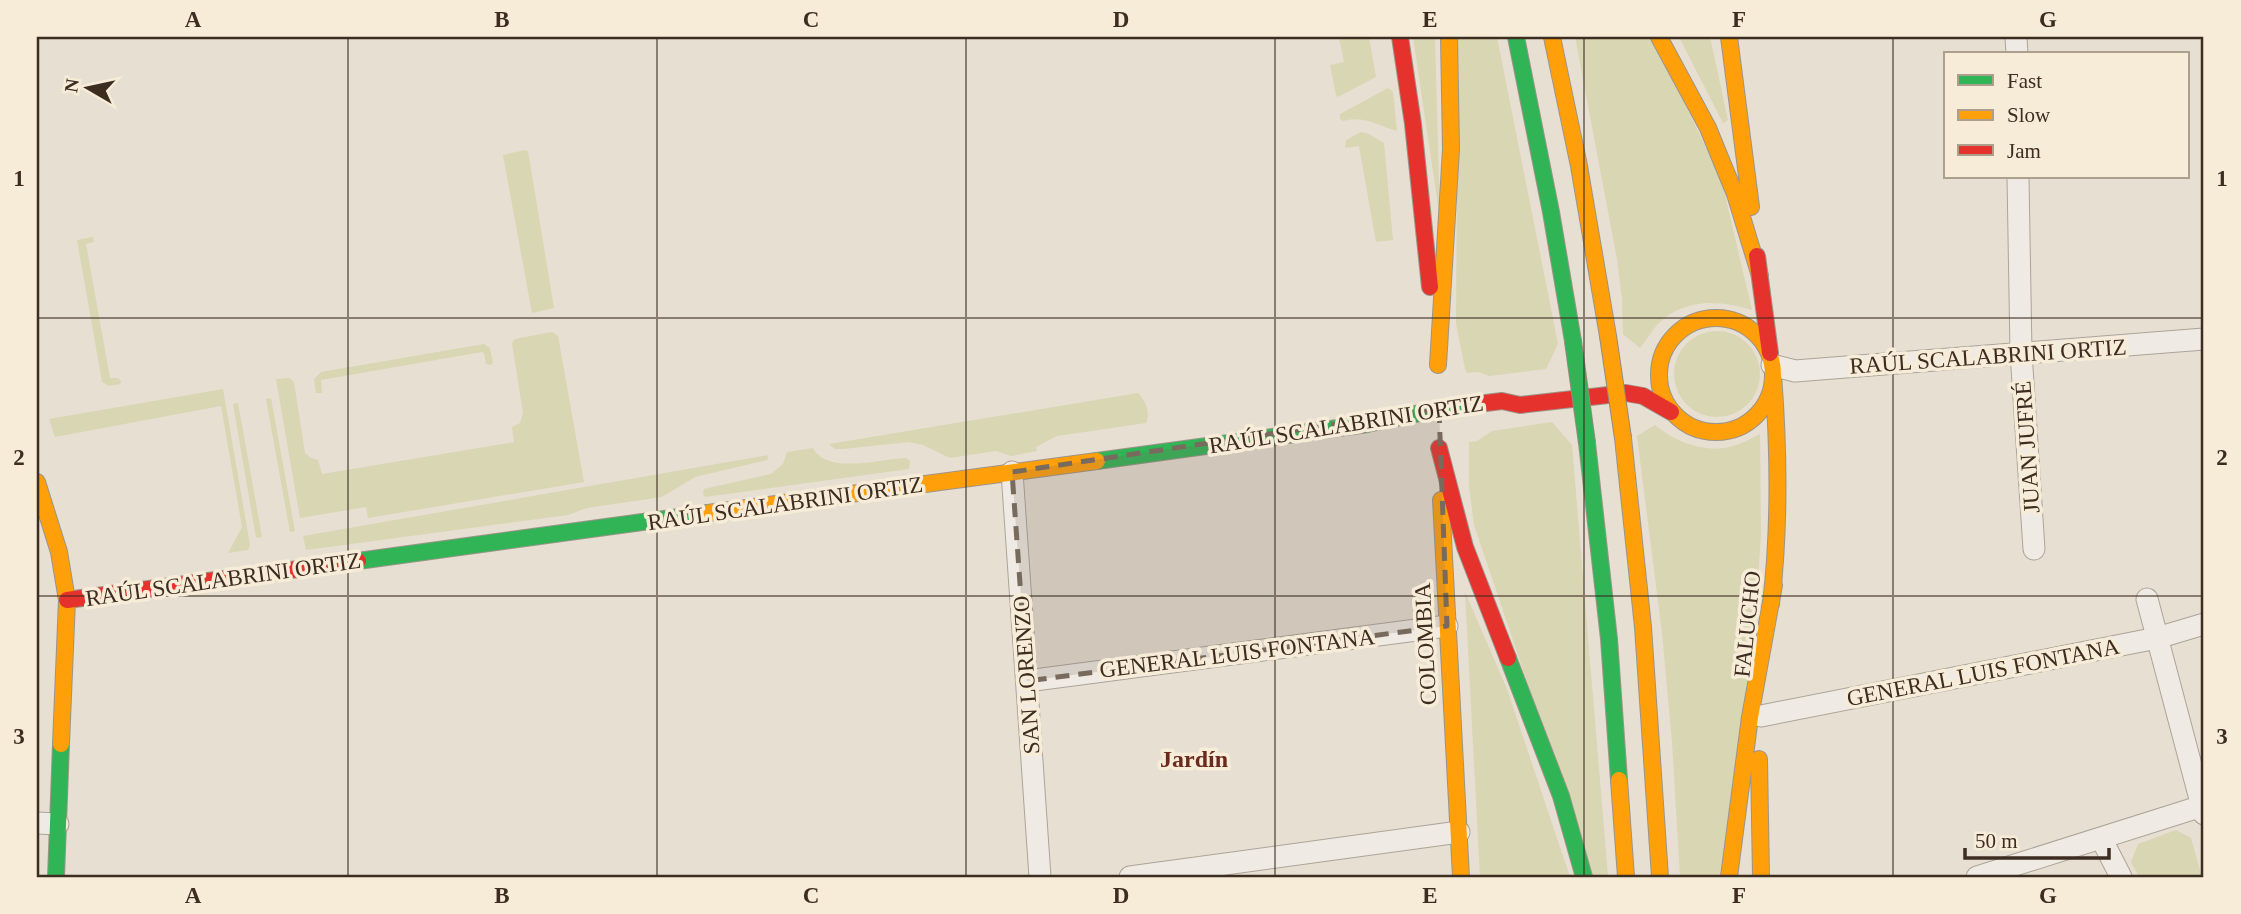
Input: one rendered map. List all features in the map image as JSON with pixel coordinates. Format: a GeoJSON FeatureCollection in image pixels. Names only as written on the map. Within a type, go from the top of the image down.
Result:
{"type":"FeatureCollection","features":[{"type":"Feature","properties":{"kind":"main road"},"geometry":{"type":"LineString","coordinates":[[1400,37],[1413,124],[1439,378]]}},
{"type":"Feature","properties":{"kind":"main road"},"geometry":{"type":"LineString","coordinates":[[1449,37],[1451,149],[1439,378],[1439,429],[1450,498],[1470,562],[1544,743],[1567,811],[1584,877]]}},
{"type":"Feature","properties":{"kind":"main road"},"geometry":{"type":"LineString","coordinates":[[1516,37],[1551,212],[1587,443],[1609,639],[1626,877]]}},
{"type":"Feature","properties":{"kind":"main road"},"geometry":{"type":"LineString","coordinates":[[1552,37],[1583,190],[1623,438],[1644,639],[1660,877]]}},
{"type":"Feature","properties":{"kind":"main road"},"geometry":{"type":"LineString","coordinates":[[1659,37],[1713,138],[1735,194],[1760,276]]}},
{"type":"Feature","properties":{"kind":"main road"},"geometry":{"type":"LineString","coordinates":[[1723,37],[1732,73]]}},
{"type":"Feature","properties":{"kind":"main road","name":"FALUCHO"},"geometry":{"type":"LineString","coordinates":[[1729,37],[1772,366],[1779,473],[1779,523],[1761,716],[1761,877]]}},
{"type":"Feature","properties":{"kind":"main road"},"geometry":{"type":"LineString","coordinates":[[1702,319],[1735,321],[1751,329],[1762,341],[1772,366],[1768,400],[1760,412],[1736,429],[1723,433],[1701,431],[1682,422],[1662,398],[1658,383],[1658,366],[1673,336],[1702,319]]}},
{"type":"Feature","properties":{"kind":"main road","name":"RAÚL SCALABRINI ORTIZ"},"geometry":{"type":"LineString","coordinates":[[67,600],[1367,424],[1439,429],[1519,392],[1635,372],[1664,351]]}},
{"type":"Feature","properties":{"kind":"main road","name":"RAÚL SCALABRINI ORTIZ"},"geometry":{"type":"LineString","coordinates":[[1502,401],[1520,405],[1626,393],[1643,396],[1671,412]]}},
{"type":"Feature","properties":{"kind":"main road","name":"COLOMBIA"},"geometry":{"type":"LineString","coordinates":[[1439,429],[1461,877]]}},
{"type":"Feature","properties":{"kind":"main road"},"geometry":{"type":"LineString","coordinates":[[37,482],[59,552],[67,600],[56,877]]}},
{"type":"Feature","properties":{"kind":"main road"},"geometry":{"type":"LineString","coordinates":[[1729,877],[1750,717],[1773,584]]}},
{"type":"Feature","properties":{"kind":"street","name":"JUAN JUFRÉ"},"geometry":{"type":"LineString","coordinates":[[2018,178],[2021,353],[2034,549]]}},
{"type":"Feature","properties":{"kind":"street","name":"RAÚL SCALABRINI ORTIZ"},"geometry":{"type":"LineString","coordinates":[[1772,366],[1795,371],[2204,339]]}},
{"type":"Feature","properties":{"kind":"street","name":"SAN LORENZO"},"geometry":{"type":"LineString","coordinates":[[1012,472],[1040,877]]}},
{"type":"Feature","properties":{"kind":"street"},"geometry":{"type":"LineString","coordinates":[[1978,877],[2101,838],[2203,810],[2147,599]]}},
{"type":"Feature","properties":{"kind":"street","name":"GENERAL LUIS FONTANA"},"geometry":{"type":"LineString","coordinates":[[1761,716],[2157,638],[2204,624]]}},
{"type":"Feature","properties":{"kind":"street","name":"GENERAL LUIS FONTANA"},"geometry":{"type":"LineString","coordinates":[[1027,681],[1447,626]]}},
{"type":"Feature","properties":{"kind":"street"},"geometry":{"type":"LineString","coordinates":[[37,823],[58,824]]}},
{"type":"Feature","properties":{"kind":"street"},"geometry":{"type":"LineString","coordinates":[[1130,877],[1459,832]]}},
{"type":"Feature","properties":{"kind":"street"},"geometry":{"type":"LineString","coordinates":[[2101,838],[2121,877]]}},
{"type":"Feature","properties":{"kind":"highlighted area"},"geometry":{"type":"Polygon","coordinates":[[[1439,409],[1447,626],[1027,681],[1012,472],[1439,409]]]}},
{"type":"Feature","properties":{"kind":"shaded area"},"geometry":{"type":"Polygon","coordinates":[[[1339,37],[1369,37],[1376,77],[1338,97],[1330,65],[1344,62],[1339,37]]]}},
{"type":"Feature","properties":{"kind":"shaded area"},"geometry":{"type":"Polygon","coordinates":[[[1413,37],[1435,37],[1440,219],[1413,37]]]}},
{"type":"Feature","properties":{"kind":"shaded area"},"geometry":{"type":"Polygon","coordinates":[[[1458,37],[1497,37],[1558,344],[1546,369],[1489,376],[1478,372],[1467,373],[1465,369],[1456,323],[1458,37]]]}},
{"type":"Feature","properties":{"kind":"shaded area"},"geometry":{"type":"Polygon","coordinates":[[[1575,37],[1652,37],[1721,178],[1752,310],[1716,303],[1682,308],[1661,321],[1640,348],[1623,334],[1617,259],[1575,37]]]}},
{"type":"Feature","properties":{"kind":"shaded area"},"geometry":{"type":"Polygon","coordinates":[[[1679,37],[1710,37],[1728,120],[1723,123],[1679,37]]]}},
{"type":"Feature","properties":{"kind":"shaded area"},"geometry":{"type":"Polygon","coordinates":[[[1388,88],[1393,92],[1397,131],[1365,120],[1340,119],[1340,114],[1388,88]]]}},
{"type":"Feature","properties":{"kind":"shaded area"},"geometry":{"type":"Polygon","coordinates":[[[1361,132],[1384,143],[1393,240],[1376,242],[1359,146],[1345,148],[1346,140],[1361,132]]]}},
{"type":"Feature","properties":{"kind":"shaded area"},"geometry":{"type":"Polygon","coordinates":[[[528,151],[554,308],[532,313],[503,155],[528,151]]]}},
{"type":"Feature","properties":{"kind":"shaded area"},"geometry":{"type":"Polygon","coordinates":[[[93,237],[94,242],[86,244],[110,378],[118,378],[121,381],[120,384],[109,386],[102,382],[77,240],[93,237]]]}},
{"type":"Feature","properties":{"kind":"shaded area"},"geometry":{"type":"Polygon","coordinates":[[[1717,331],[1734,334],[1753,350],[1760,374],[1757,391],[1741,410],[1717,417],[1700,414],[1681,398],[1674,374],[1677,357],[1693,338],[1717,331]]]}},
{"type":"Feature","properties":{"kind":"shaded area"},"geometry":{"type":"Polygon","coordinates":[[[552,332],[558,336],[584,482],[368,518],[366,507],[300,518],[276,379],[289,378],[294,382],[305,453],[318,460],[322,474],[514,442],[512,427],[520,423],[523,413],[512,343],[515,339],[552,332]]]}},
{"type":"Feature","properties":{"kind":"shaded area"},"geometry":{"type":"Polygon","coordinates":[[[484,344],[490,348],[493,363],[491,365],[486,364],[482,352],[321,380],[322,393],[316,393],[314,379],[321,372],[484,344]]]}},
{"type":"Feature","properties":{"kind":"shaded area"},"geometry":{"type":"Polygon","coordinates":[[[223,389],[250,545],[248,550],[228,553],[242,527],[221,406],[55,437],[49,419],[223,389]]]}},
{"type":"Feature","properties":{"kind":"shaded area"},"geometry":{"type":"Polygon","coordinates":[[[1138,393],[1146,407],[1146,423],[1057,436],[1036,447],[1037,451],[1011,456],[996,451],[950,458],[923,445],[908,442],[843,449],[835,449],[829,444],[1138,393]]]}},
{"type":"Feature","properties":{"kind":"shaded area"},"geometry":{"type":"Polygon","coordinates":[[[271,398],[295,531],[290,532],[266,399],[271,398]]]}},
{"type":"Feature","properties":{"kind":"shaded area"},"geometry":{"type":"Polygon","coordinates":[[[238,403],[262,537],[256,538],[233,404],[238,403]]]}},
{"type":"Feature","properties":{"kind":"shaded area"},"geometry":{"type":"Polygon","coordinates":[[[1552,422],[1572,445],[1608,877],[1593,877],[1474,525],[1469,486],[1469,442],[1477,441],[1492,431],[1552,422]]]}},
{"type":"Feature","properties":{"kind":"shaded area"},"geometry":{"type":"Polygon","coordinates":[[[1655,425],[1680,441],[1709,448],[1733,446],[1760,434],[1761,535],[1755,622],[1722,877],[1680,877],[1662,633],[1637,436],[1655,425]]]}},
{"type":"Feature","properties":{"kind":"shaded area"},"geometry":{"type":"Polygon","coordinates":[[[813,448],[820,456],[842,463],[906,458],[910,461],[909,469],[705,497],[703,494],[704,489],[771,474],[783,464],[787,452],[813,448]]]}},
{"type":"Feature","properties":{"kind":"shaded area"},"geometry":{"type":"Polygon","coordinates":[[[769,455],[767,460],[695,477],[662,497],[587,508],[568,515],[306,550],[303,536],[769,455]]]}},
{"type":"Feature","properties":{"kind":"shaded area"},"geometry":{"type":"Polygon","coordinates":[[[1465,592],[1507,689],[1570,877],[1480,877],[1465,592]]]}},
{"type":"Feature","properties":{"kind":"shaded area"},"geometry":{"type":"Polygon","coordinates":[[[2176,830],[2191,838],[2202,877],[2139,877],[2131,862],[2138,844],[2176,830]]]}},
{"type":"Feature","properties":{"kind":"traffic: fast"},"geometry":{"type":"LineString","coordinates":[[1516,37],[1551,212],[1573,341]]}},
{"type":"Feature","properties":{"kind":"traffic: fast"},"geometry":{"type":"LineString","coordinates":[[1573,341],[1587,443]]}},
{"type":"Feature","properties":{"kind":"traffic: fast"},"geometry":{"type":"LineString","coordinates":[[1097,461],[1367,424],[1478,404]]}},
{"type":"Feature","properties":{"kind":"traffic: fast"},"geometry":{"type":"LineString","coordinates":[[1587,443],[1609,639],[1619,780]]}},
{"type":"Feature","properties":{"kind":"traffic: fast"},"geometry":{"type":"LineString","coordinates":[[358,561],[708,513]]}},
{"type":"Feature","properties":{"kind":"traffic: fast"},"geometry":{"type":"LineString","coordinates":[[1508,658],[1561,796],[1584,877]]}},
{"type":"Feature","properties":{"kind":"traffic: fast"},"geometry":{"type":"LineString","coordinates":[[56,877],[61,744]]}},
{"type":"Feature","properties":{"kind":"traffic: slow"},"geometry":{"type":"LineString","coordinates":[[1438,365],[1451,149],[1449,37]]}},
{"type":"Feature","properties":{"kind":"traffic: slow"},"geometry":{"type":"LineString","coordinates":[[1552,37],[1579,166],[1608,336]]}},
{"type":"Feature","properties":{"kind":"traffic: slow"},"geometry":{"type":"LineString","coordinates":[[1659,37],[1708,128],[1735,194],[1760,276]]}},
{"type":"Feature","properties":{"kind":"traffic: slow"},"geometry":{"type":"LineString","coordinates":[[1729,37],[1751,207]]}},
{"type":"Feature","properties":{"kind":"traffic: slow"},"geometry":{"type":"LineString","coordinates":[[1716,318],[1738,322],[1757,334],[1769,353],[1773,375],[1769,397],[1757,416],[1738,428],[1716,432],[1694,428],[1675,416],[1663,397],[1659,375],[1663,353],[1675,334],[1694,322],[1716,318]]}},
{"type":"Feature","properties":{"kind":"traffic: slow"},"geometry":{"type":"LineString","coordinates":[[1608,336],[1623,438]]}},
{"type":"Feature","properties":{"kind":"traffic: slow"},"geometry":{"type":"LineString","coordinates":[[1771,604],[1778,490],[1773,375]]}},
{"type":"Feature","properties":{"kind":"traffic: slow"},"geometry":{"type":"LineString","coordinates":[[1623,438],[1643,627],[1660,877]]}},
{"type":"Feature","properties":{"kind":"traffic: slow"},"geometry":{"type":"LineString","coordinates":[[708,513],[1097,461]]}},
{"type":"Feature","properties":{"kind":"traffic: slow"},"geometry":{"type":"LineString","coordinates":[[37,482],[59,552],[67,600],[61,744]]}},
{"type":"Feature","properties":{"kind":"traffic: slow"},"geometry":{"type":"LineString","coordinates":[[1441,500],[1461,877]]}},
{"type":"Feature","properties":{"kind":"traffic: slow"},"geometry":{"type":"LineString","coordinates":[[1729,877],[1750,717],[1774,585]]}},
{"type":"Feature","properties":{"kind":"traffic: slow"},"geometry":{"type":"LineString","coordinates":[[1759,759],[1761,877]]}},
{"type":"Feature","properties":{"kind":"traffic: slow"},"geometry":{"type":"LineString","coordinates":[[1619,780],[1626,877]]}},
{"type":"Feature","properties":{"kind":"traffic: jam"},"geometry":{"type":"LineString","coordinates":[[1400,37],[1413,124],[1430,287]]}},
{"type":"Feature","properties":{"kind":"traffic: jam"},"geometry":{"type":"LineString","coordinates":[[1757,256],[1770,353]]}},
{"type":"Feature","properties":{"kind":"traffic: jam"},"geometry":{"type":"LineString","coordinates":[[1478,404],[1502,401],[1520,405],[1626,393],[1643,396],[1671,412]]}},
{"type":"Feature","properties":{"kind":"traffic: jam"},"geometry":{"type":"LineString","coordinates":[[1439,448],[1465,547],[1508,658]]}},
{"type":"Feature","properties":{"kind":"traffic: jam"},"geometry":{"type":"LineString","coordinates":[[67,600],[358,561]]}},
{"type":"Feature","properties":{"kind":"district","name":"Jardín"},"geometry":{"type":"Point","coordinates":[1194,759]}}]}
